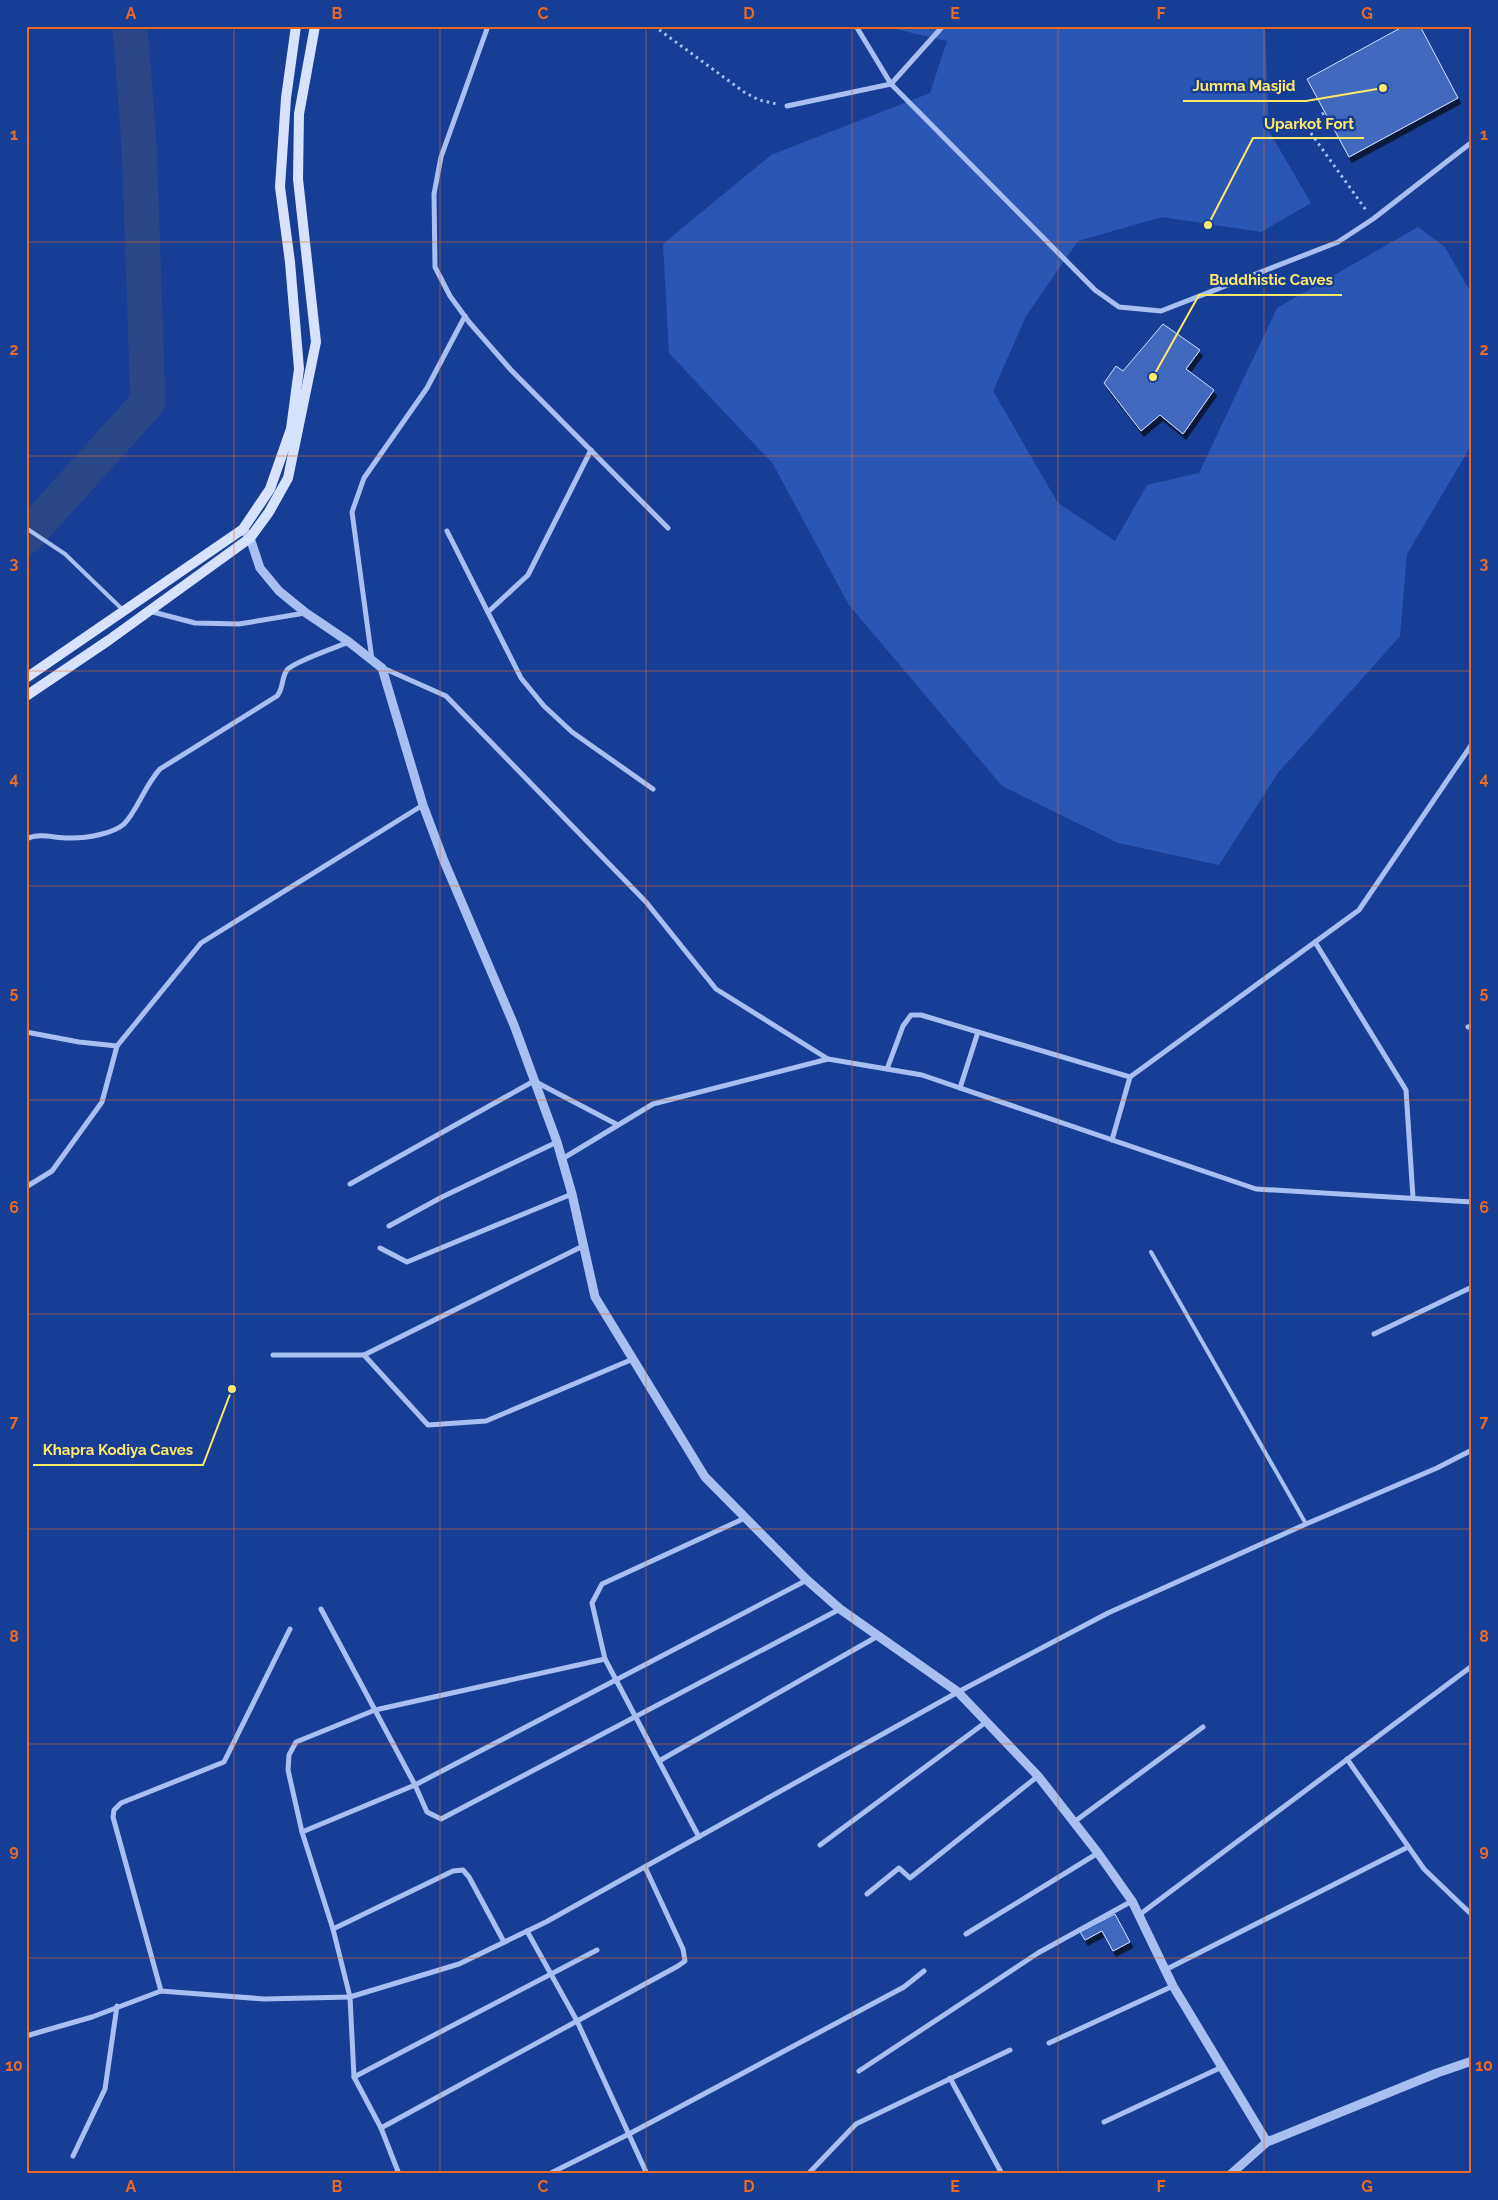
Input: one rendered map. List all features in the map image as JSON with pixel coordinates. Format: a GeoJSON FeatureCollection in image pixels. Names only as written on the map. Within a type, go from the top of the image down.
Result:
{"type":"FeatureCollection","features":[{"type":"Feature","properties":{"kind":"main road"},"geometry":{"type":"LineString","coordinates":[[26,678],[243,528],[270,489],[291,429],[299,369],[290,262],[280,187],[286,98],[296,26]]}},
{"type":"Feature","properties":{"kind":"main road"},"geometry":{"type":"LineString","coordinates":[[26,696],[250,538],[269,512],[288,478],[304,409],[316,342],[298,179],[299,114],[315,26]]}},
{"type":"Feature","properties":{"kind":"street"},"geometry":{"type":"LineString","coordinates":[[488,26],[441,157],[434,194],[433,232],[435,268],[450,296],[511,370],[668,528]]}},
{"type":"Feature","properties":{"kind":"street"},"geometry":{"type":"LineString","coordinates":[[856,26],[891,84],[1095,290],[1119,307],[1160,311],[1338,242],[1373,219],[1472,142]]}},
{"type":"Feature","properties":{"kind":"street"},"geometry":{"type":"LineString","coordinates":[[787,106],[891,84],[943,26]]}},
{"type":"Feature","properties":{"kind":"street"},"geometry":{"type":"LineString","coordinates":[[372,660],[352,512],[364,478],[427,388],[465,316]]}},
{"type":"Feature","properties":{"kind":"street"},"geometry":{"type":"LineString","coordinates":[[488,612],[528,575],[591,450]]}},
{"type":"Feature","properties":{"kind":"street"},"geometry":{"type":"LineString","coordinates":[[243,528],[250,538],[260,568],[279,592],[306,613],[350,642],[382,668],[446,696],[646,902],[716,988],[828,1059],[922,1075],[1256,1189],[1472,1202]]}},
{"type":"Feature","properties":{"kind":"street"},"geometry":{"type":"LineString","coordinates":[[447,531],[521,678],[544,706],[572,732],[653,789]]}},
{"type":"Feature","properties":{"kind":"street"},"geometry":{"type":"LineString","coordinates":[[148,611],[194,624],[239,624],[306,613]]}},
{"type":"Feature","properties":{"kind":"street"},"geometry":{"type":"LineString","coordinates":[[26,839],[33,836],[72,838],[105,832],[124,824],[151,778],[160,769],[277,696],[282,688],[284,676],[291,666],[350,642]]}},
{"type":"Feature","properties":{"kind":"street"},"geometry":{"type":"LineString","coordinates":[[382,668],[424,805],[444,861],[514,1025],[557,1142],[572,1194],[595,1297],[705,1477],[807,1580],[840,1609],[958,1692],[1038,1776],[1098,1853],[1132,1901],[1173,1986],[1267,2142]]}},
{"type":"Feature","properties":{"kind":"street"},"geometry":{"type":"LineString","coordinates":[[1112,1140],[1130,1077],[1359,910],[1472,744]]}},
{"type":"Feature","properties":{"kind":"street"},"geometry":{"type":"LineString","coordinates":[[26,1186],[52,1171],[102,1102],[118,1046],[201,942],[424,805]]}},
{"type":"Feature","properties":{"kind":"street"},"geometry":{"type":"LineString","coordinates":[[1315,942],[1406,1090],[1413,1198]]}},
{"type":"Feature","properties":{"kind":"street"},"geometry":{"type":"LineString","coordinates":[[887,1069],[903,1026],[911,1015],[921,1015],[1130,1077]]}},
{"type":"Feature","properties":{"kind":"street"},"geometry":{"type":"LineString","coordinates":[[26,1032],[79,1042],[118,1046]]}},
{"type":"Feature","properties":{"kind":"street"},"geometry":{"type":"LineString","coordinates":[[960,1088],[978,1032]]}},
{"type":"Feature","properties":{"kind":"street"},"geometry":{"type":"LineString","coordinates":[[562,1159],[652,1104],[828,1059]]}},
{"type":"Feature","properties":{"kind":"street"},"geometry":{"type":"LineString","coordinates":[[534,1081],[618,1125]]}},
{"type":"Feature","properties":{"kind":"street"},"geometry":{"type":"LineString","coordinates":[[350,1184],[534,1081]]}},
{"type":"Feature","properties":{"kind":"street"},"geometry":{"type":"LineString","coordinates":[[389,1226],[442,1197],[557,1142]]}},
{"type":"Feature","properties":{"kind":"street"},"geometry":{"type":"LineString","coordinates":[[380,1248],[407,1262],[572,1194]]}},
{"type":"Feature","properties":{"kind":"street"},"geometry":{"type":"LineString","coordinates":[[273,1355],[364,1355],[583,1246]]}},
{"type":"Feature","properties":{"kind":"street"},"geometry":{"type":"LineString","coordinates":[[1374,1334],[1472,1287]]}},
{"type":"Feature","properties":{"kind":"street"},"geometry":{"type":"LineString","coordinates":[[364,1355],[428,1425],[486,1421],[634,1359]]}},
{"type":"Feature","properties":{"kind":"street"},"geometry":{"type":"LineString","coordinates":[[26,2036],[92,2016],[160,1991],[264,1999],[350,1997],[459,1964],[527,1931],[958,1692],[1108,1613],[1436,1468],[1472,1450]]}},
{"type":"Feature","properties":{"kind":"street"},"geometry":{"type":"LineString","coordinates":[[699,1837],[605,1659],[592,1603],[602,1584],[746,1518]]}},
{"type":"Feature","properties":{"kind":"street"},"geometry":{"type":"LineString","coordinates":[[302,1832],[415,1785],[807,1580]]}},
{"type":"Feature","properties":{"kind":"street"},"geometry":{"type":"LineString","coordinates":[[321,1608],[415,1785],[427,1812],[440,1819],[840,1609]]}},
{"type":"Feature","properties":{"kind":"street"},"geometry":{"type":"LineString","coordinates":[[160,1991],[113,1817],[114,1810],[121,1802],[224,1762],[290,1628]]}},
{"type":"Feature","properties":{"kind":"street"},"geometry":{"type":"LineString","coordinates":[[659,1762],[878,1636]]}},
{"type":"Feature","properties":{"kind":"street"},"geometry":{"type":"LineString","coordinates":[[399,2174],[382,2128],[354,2077],[350,1997],[333,1929],[302,1832],[288,1770],[289,1755],[296,1742],[375,1710],[605,1659]]}},
{"type":"Feature","properties":{"kind":"street"},"geometry":{"type":"LineString","coordinates":[[1139,1916],[1472,1666]]}},
{"type":"Feature","properties":{"kind":"street"},"geometry":{"type":"LineString","coordinates":[[820,1845],[986,1722]]}},
{"type":"Feature","properties":{"kind":"street"},"geometry":{"type":"LineString","coordinates":[[1074,1822],[1203,1727]]}},
{"type":"Feature","properties":{"kind":"street"},"geometry":{"type":"LineString","coordinates":[[1347,1759],[1424,1870],[1472,1915]]}},
{"type":"Feature","properties":{"kind":"street"},"geometry":{"type":"LineString","coordinates":[[867,1894],[899,1868],[910,1878],[1038,1776]]}},
{"type":"Feature","properties":{"kind":"street"},"geometry":{"type":"LineString","coordinates":[[1166,1970],[1408,1847]]}},
{"type":"Feature","properties":{"kind":"street"},"geometry":{"type":"LineString","coordinates":[[966,1934],[1098,1853]]}},
{"type":"Feature","properties":{"kind":"street"},"geometry":{"type":"LineString","coordinates":[[382,2128],[678,1966],[685,1960],[683,1949],[645,1867]]}},
{"type":"Feature","properties":{"kind":"street"},"geometry":{"type":"LineString","coordinates":[[333,1929],[452,1870],[463,1870],[470,1877],[504,1942]]}},
{"type":"Feature","properties":{"kind":"street"},"geometry":{"type":"LineString","coordinates":[[859,2071],[1038,1953],[1132,1901]]}},
{"type":"Feature","properties":{"kind":"street"},"geometry":{"type":"LineString","coordinates":[[527,1931],[577,2021],[647,2174]]}},
{"type":"Feature","properties":{"kind":"street"},"geometry":{"type":"LineString","coordinates":[[354,2077],[550,1972],[597,1950]]}},
{"type":"Feature","properties":{"kind":"street"},"geometry":{"type":"LineString","coordinates":[[549,2174],[629,2134],[904,1987],[924,1971]]}},
{"type":"Feature","properties":{"kind":"street"},"geometry":{"type":"LineString","coordinates":[[1049,2044],[1173,1986]]}},
{"type":"Feature","properties":{"kind":"street"},"geometry":{"type":"LineString","coordinates":[[73,2156],[105,2089],[117,2006]]}},
{"type":"Feature","properties":{"kind":"street"},"geometry":{"type":"LineString","coordinates":[[808,2174],[856,2124],[1010,2050]]}},
{"type":"Feature","properties":{"kind":"street"},"geometry":{"type":"LineString","coordinates":[[1231,2174],[1267,2142],[1437,2073],[1472,2061]]}},
{"type":"Feature","properties":{"kind":"street"},"geometry":{"type":"LineString","coordinates":[[1104,2122],[1222,2067]]}},
{"type":"Feature","properties":{"kind":"street"},"geometry":{"type":"LineString","coordinates":[[950,2078],[1002,2174]]}},
{"type":"Feature","properties":{"kind":"lane"},"geometry":{"type":"LineString","coordinates":[[26,528],[65,554],[124,612]]}},
{"type":"Feature","properties":{"kind":"lane"},"geometry":{"type":"LineString","coordinates":[[1151,1252],[1306,1524]]}},
{"type":"Feature","properties":{"kind":"path"},"geometry":{"type":"LineString","coordinates":[[654,26],[744,92],[759,100],[787,106]]}},
{"type":"Feature","properties":{"kind":"path"},"geometry":{"type":"LineString","coordinates":[[1324,112],[1305,125],[1373,219]]}},
{"type":"Feature","properties":{"kind":"shaded area"},"geometry":{"type":"Polygon","coordinates":[[[891,26],[1265,26],[1269,131],[1311,203],[1261,232],[1162,217],[1078,241],[1026,316],[993,391],[1058,503],[1115,541],[1147,485],[1199,473],[1277,308],[1418,227],[1445,247],[1472,295],[1472,444],[1407,554],[1400,636],[1278,773],[1219,865],[1118,843],[1002,786],[849,605],[773,464],[669,353],[663,244],[771,155],[930,93],[947,41],[891,28],[891,26]]]}},
{"type":"Feature","properties":{"kind":"building"},"geometry":{"type":"Polygon","coordinates":[[[1404,26],[1420,26],[1458,98],[1349,157],[1307,79],[1404,26]]]}},
{"type":"Feature","properties":{"kind":"building"},"geometry":{"type":"Polygon","coordinates":[[[1163,324],[1200,350],[1186,369],[1214,390],[1183,434],[1160,415],[1141,431],[1104,383],[1116,366],[1123,371],[1163,324]]]}},
{"type":"Feature","properties":{"kind":"building"},"geometry":{"type":"Polygon","coordinates":[[[1115,1914],[1130,1942],[1113,1951],[1102,1931],[1085,1940],[1080,1932],[1115,1914]]]}},
{"type":"Feature","properties":{"kind":"waterway"},"geometry":{"type":"LineString","coordinates":[[26,537],[148,402],[139,144],[130,26]]}},
{"type":"Feature","properties":{"kind":"place","name":"Jumma Masjid"},"geometry":{"type":"Point","coordinates":[1383,88]}},
{"type":"Feature","properties":{"kind":"place","name":"Uparkot Fort"},"geometry":{"type":"Point","coordinates":[1208,225]}},
{"type":"Feature","properties":{"kind":"place","name":"Buddhistic Caves"},"geometry":{"type":"Point","coordinates":[1153,377]}},
{"type":"Feature","properties":{"kind":"place","name":"Khapra Kodiya Caves"},"geometry":{"type":"Point","coordinates":[232,1389]}}]}
